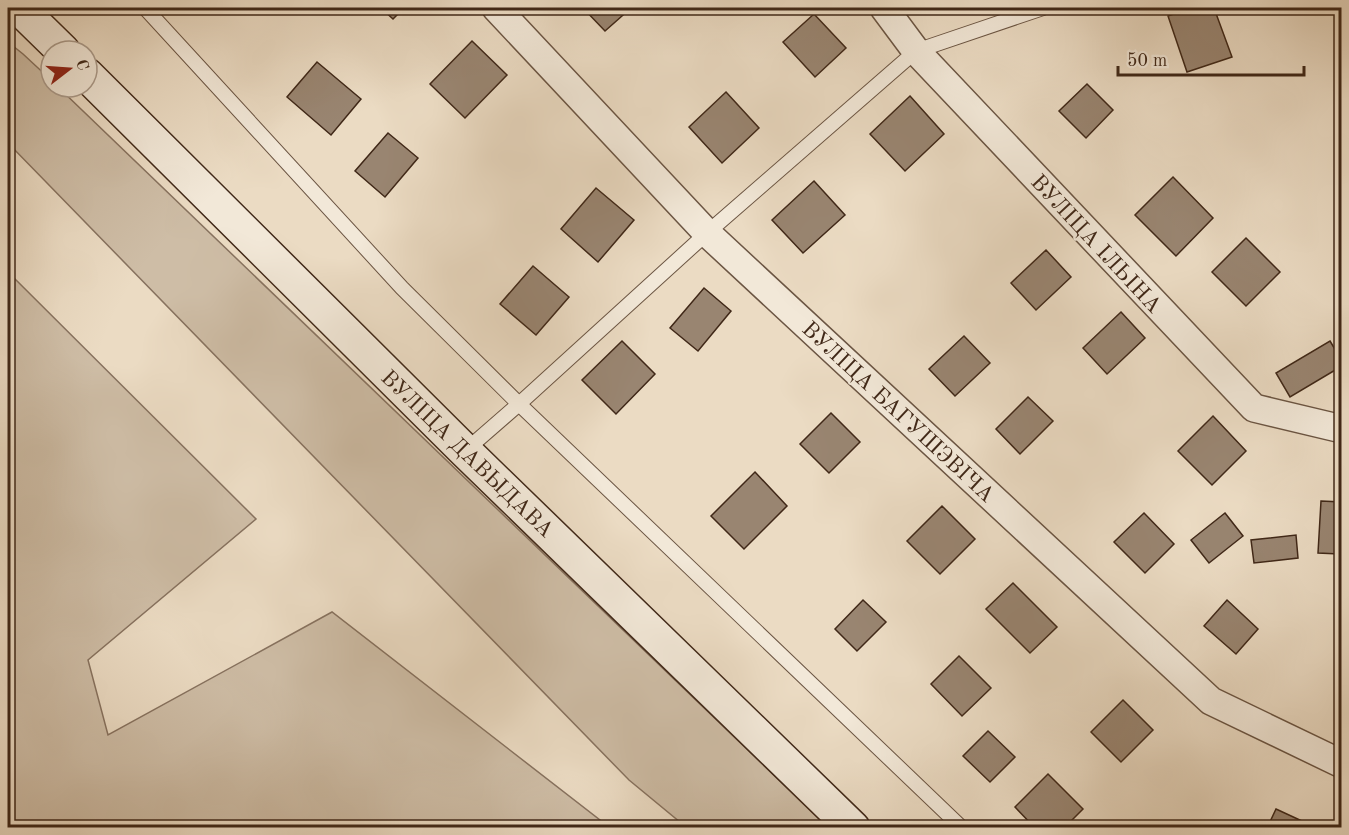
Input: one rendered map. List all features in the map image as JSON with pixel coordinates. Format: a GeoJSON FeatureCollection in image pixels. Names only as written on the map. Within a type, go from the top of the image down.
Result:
{"type":"FeatureCollection","features":[{"type":"Feature","properties":{"kind":"street"},"geometry":{"type":"LineString","coordinates":[[19,8],[51,39]]}},
{"type":"Feature","properties":{"kind":"street","name":"ВУЛІЦА БАГУШЭВІЧА"},"geometry":{"type":"LineString","coordinates":[[496,8],[707,233],[1212,701],[1341,764]]}},
{"type":"Feature","properties":{"kind":"street","name":"ВУЛІЦА ІЛЬІНА"},"geometry":{"type":"LineString","coordinates":[[884,8],[916,51],[1254,408],[1341,429]]}},
{"type":"Feature","properties":{"kind":"street","name":"ВУЛІЦА ДАВЫДАВА"},"geometry":{"type":"LineString","coordinates":[[99,87],[465,451],[853,828]]}},
{"type":"Feature","properties":{"kind":"lane"},"geometry":{"type":"LineString","coordinates":[[145,8],[402,288],[519,405],[962,828]]}},
{"type":"Feature","properties":{"kind":"lane"},"geometry":{"type":"LineString","coordinates":[[465,451],[519,405],[707,233],[916,51],[1043,8]]}},
{"type":"Feature","properties":{"kind":"shaded area"},"geometry":{"type":"Polygon","coordinates":[[[8,42],[39,69],[39,99],[70,99],[828,827],[686,827],[629,780],[8,143],[8,42]]]}},
{"type":"Feature","properties":{"kind":"shaded area"},"geometry":{"type":"Polygon","coordinates":[[[8,272],[256,519],[88,660],[108,735],[332,612],[609,827],[8,827],[8,272]]]}},
{"type":"Feature","properties":{"kind":"building"},"geometry":{"type":"Polygon","coordinates":[[[381,8],[404,8],[393,19],[381,8]]]}},
{"type":"Feature","properties":{"kind":"building"},"geometry":{"type":"Polygon","coordinates":[[[583,8],[631,8],[605,31],[583,8]]]}},
{"type":"Feature","properties":{"kind":"building"},"geometry":{"type":"Polygon","coordinates":[[[1191,8],[1214,8],[1232,57],[1187,72],[1168,16],[1191,8]]]}},
{"type":"Feature","properties":{"kind":"building"},"geometry":{"type":"Polygon","coordinates":[[[814,14],[846,48],[815,77],[783,42],[814,14]]]}},
{"type":"Feature","properties":{"kind":"building"},"geometry":{"type":"Polygon","coordinates":[[[472,41],[507,75],[465,118],[430,84],[472,41]]]}},
{"type":"Feature","properties":{"kind":"building"},"geometry":{"type":"Polygon","coordinates":[[[317,62],[361,99],[331,135],[287,97],[317,62]]]}},
{"type":"Feature","properties":{"kind":"building"},"geometry":{"type":"Polygon","coordinates":[[[1087,84],[1113,110],[1086,138],[1059,111],[1087,84]]]}},
{"type":"Feature","properties":{"kind":"building"},"geometry":{"type":"Polygon","coordinates":[[[726,92],[759,128],[722,163],[689,127],[726,92]]]}},
{"type":"Feature","properties":{"kind":"building"},"geometry":{"type":"Polygon","coordinates":[[[910,96],[944,134],[905,171],[870,134],[910,96]]]}},
{"type":"Feature","properties":{"kind":"building"},"geometry":{"type":"Polygon","coordinates":[[[388,133],[418,158],[385,197],[355,171],[388,133]]]}},
{"type":"Feature","properties":{"kind":"building"},"geometry":{"type":"Polygon","coordinates":[[[1173,177],[1213,218],[1176,256],[1135,215],[1173,177]]]}},
{"type":"Feature","properties":{"kind":"building"},"geometry":{"type":"Polygon","coordinates":[[[814,181],[845,215],[803,253],[772,220],[814,181]]]}},
{"type":"Feature","properties":{"kind":"building"},"geometry":{"type":"Polygon","coordinates":[[[596,188],[634,220],[598,262],[561,229],[596,188]]]}},
{"type":"Feature","properties":{"kind":"building"},"geometry":{"type":"Polygon","coordinates":[[[1246,238],[1280,272],[1246,306],[1212,272],[1246,238]]]}},
{"type":"Feature","properties":{"kind":"building"},"geometry":{"type":"Polygon","coordinates":[[[1046,250],[1071,277],[1036,310],[1011,283],[1046,250]]]}},
{"type":"Feature","properties":{"kind":"building"},"geometry":{"type":"Polygon","coordinates":[[[533,266],[569,297],[536,335],[500,304],[533,266]]]}},
{"type":"Feature","properties":{"kind":"building"},"geometry":{"type":"Polygon","coordinates":[[[704,288],[731,311],[698,351],[670,328],[704,288]]]}},
{"type":"Feature","properties":{"kind":"building"},"geometry":{"type":"Polygon","coordinates":[[[1121,312],[1145,338],[1107,374],[1083,348],[1121,312]]]}},
{"type":"Feature","properties":{"kind":"building"},"geometry":{"type":"Polygon","coordinates":[[[964,336],[990,363],[955,396],[929,369],[964,336]]]}},
{"type":"Feature","properties":{"kind":"building"},"geometry":{"type":"Polygon","coordinates":[[[622,341],[655,374],[616,414],[582,380],[622,341]]]}},
{"type":"Feature","properties":{"kind":"building"},"geometry":{"type":"Polygon","coordinates":[[[1330,341],[1342,361],[1342,366],[1290,397],[1276,373],[1330,341]]]}},
{"type":"Feature","properties":{"kind":"building"},"geometry":{"type":"Polygon","coordinates":[[[1028,397],[1053,421],[1020,454],[996,429],[1028,397]]]}},
{"type":"Feature","properties":{"kind":"building"},"geometry":{"type":"Polygon","coordinates":[[[831,413],[860,442],[829,473],[800,444],[831,413]]]}},
{"type":"Feature","properties":{"kind":"building"},"geometry":{"type":"Polygon","coordinates":[[[1213,416],[1246,451],[1212,485],[1178,451],[1213,416]]]}},
{"type":"Feature","properties":{"kind":"building"},"geometry":{"type":"Polygon","coordinates":[[[755,472],[787,506],[744,549],[711,516],[755,472]]]}},
{"type":"Feature","properties":{"kind":"building"},"geometry":{"type":"Polygon","coordinates":[[[1321,501],[1342,502],[1339,554],[1318,553],[1321,501]]]}},
{"type":"Feature","properties":{"kind":"building"},"geometry":{"type":"Polygon","coordinates":[[[942,506],[975,539],[940,574],[907,541],[942,506]]]}},
{"type":"Feature","properties":{"kind":"building"},"geometry":{"type":"Polygon","coordinates":[[[1144,513],[1174,544],[1145,573],[1114,542],[1144,513]]]}},
{"type":"Feature","properties":{"kind":"building"},"geometry":{"type":"Polygon","coordinates":[[[1225,513],[1243,536],[1209,563],[1191,540],[1225,513]]]}},
{"type":"Feature","properties":{"kind":"building"},"geometry":{"type":"Polygon","coordinates":[[[1296,535],[1298,558],[1254,563],[1251,540],[1296,535]]]}},
{"type":"Feature","properties":{"kind":"building"},"geometry":{"type":"Polygon","coordinates":[[[1013,583],[1057,627],[1030,653],[986,609],[1013,583]]]}},
{"type":"Feature","properties":{"kind":"building"},"geometry":{"type":"Polygon","coordinates":[[[863,600],[886,622],[857,651],[835,629],[863,600]]]}},
{"type":"Feature","properties":{"kind":"building"},"geometry":{"type":"Polygon","coordinates":[[[1227,600],[1258,629],[1236,654],[1204,626],[1227,600]]]}},
{"type":"Feature","properties":{"kind":"building"},"geometry":{"type":"Polygon","coordinates":[[[959,656],[991,688],[962,716],[931,684],[959,656]]]}},
{"type":"Feature","properties":{"kind":"building"},"geometry":{"type":"Polygon","coordinates":[[[1123,700],[1153,730],[1121,762],[1091,732],[1123,700]]]}},
{"type":"Feature","properties":{"kind":"building"},"geometry":{"type":"Polygon","coordinates":[[[988,731],[1015,757],[990,782],[963,756],[988,731]]]}},
{"type":"Feature","properties":{"kind":"building"},"geometry":{"type":"Polygon","coordinates":[[[1048,774],[1083,809],[1064,828],[1035,828],[1015,807],[1048,774]]]}},
{"type":"Feature","properties":{"kind":"building"},"geometry":{"type":"Polygon","coordinates":[[[1276,809],[1315,827],[1267,828],[1276,809]]]}}]}
